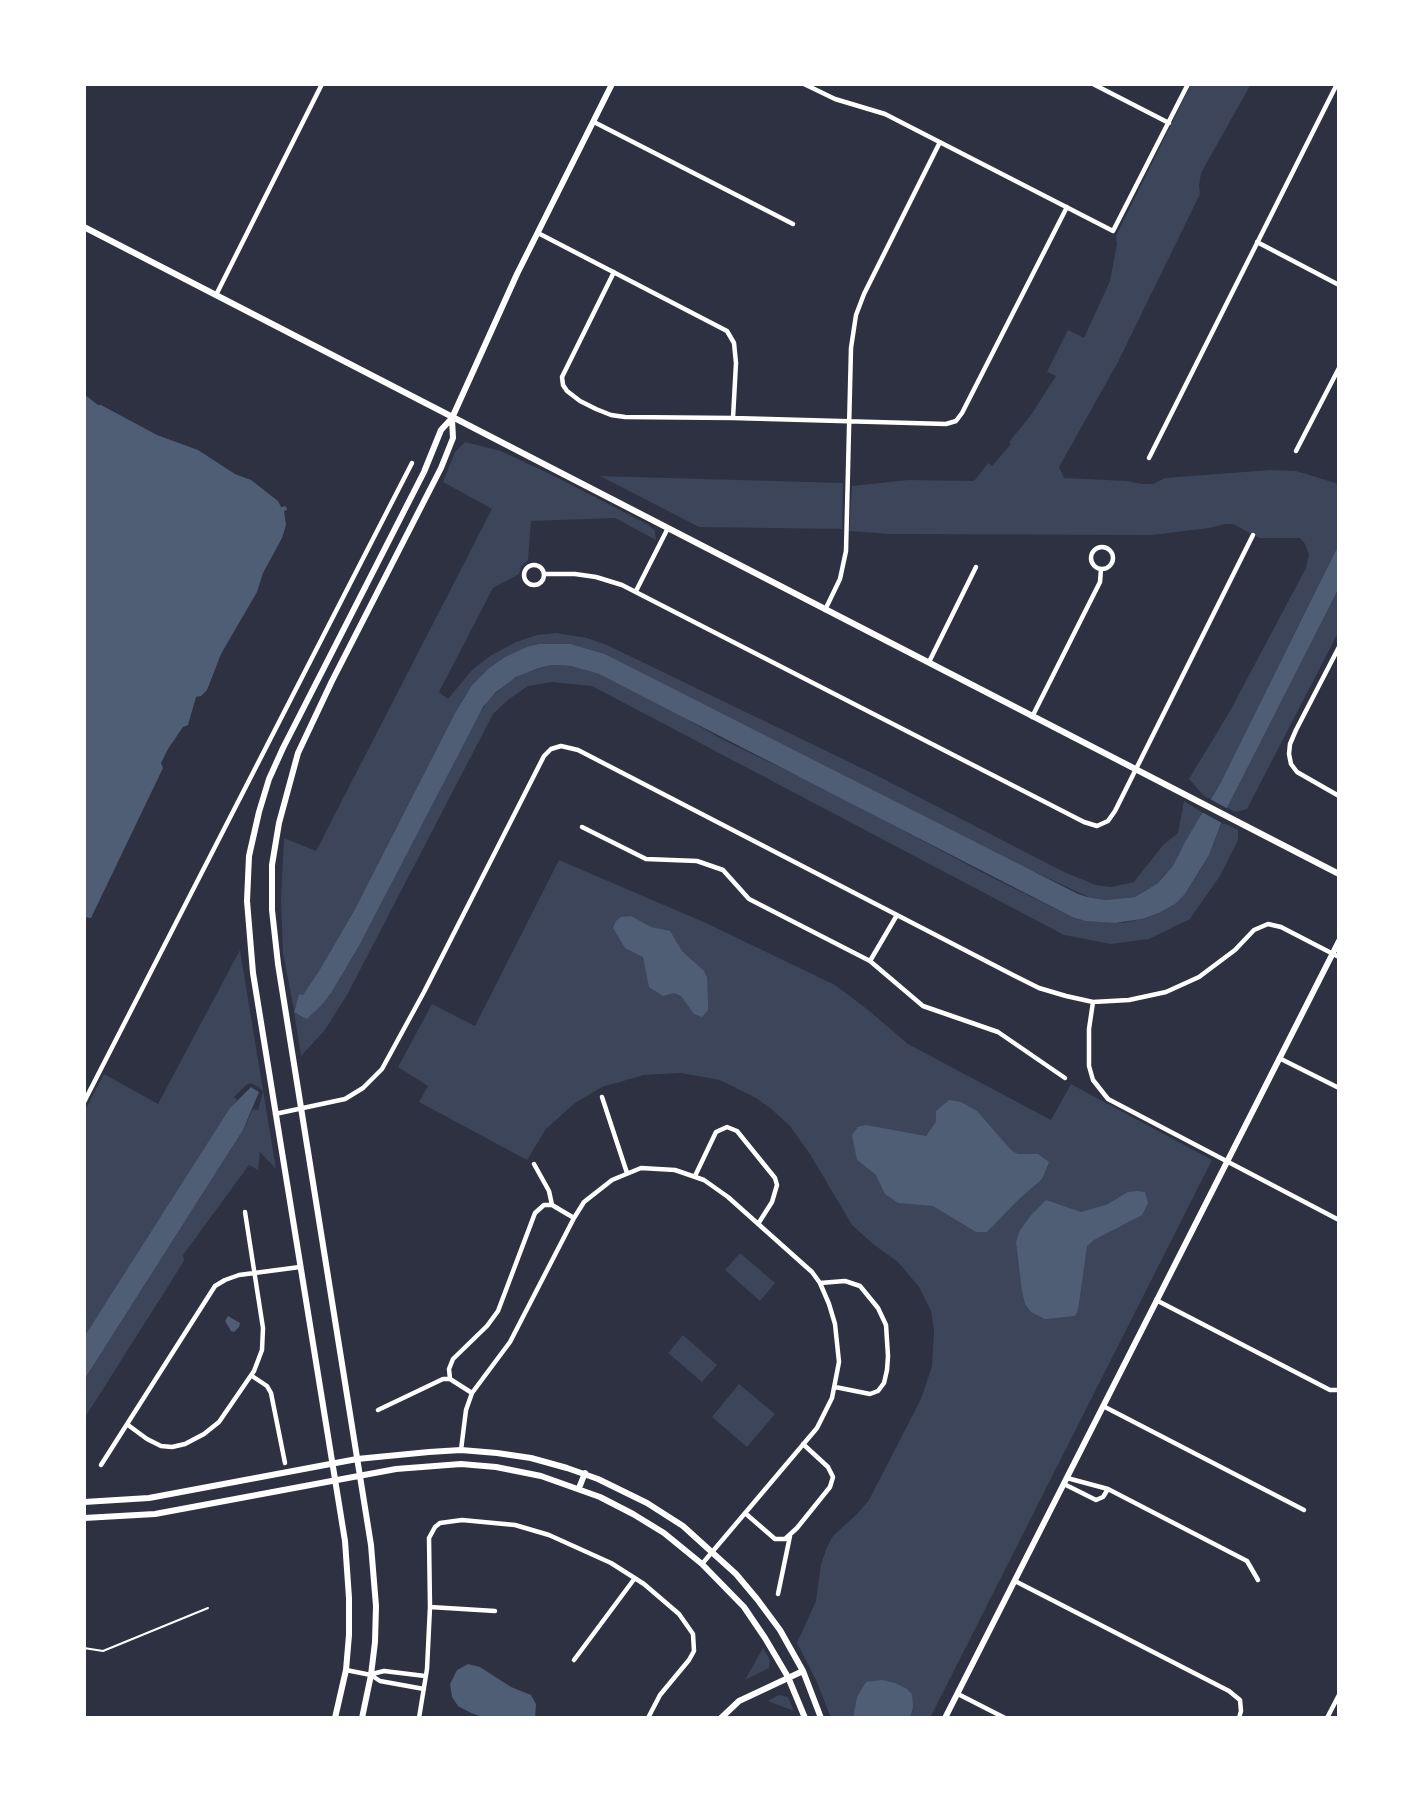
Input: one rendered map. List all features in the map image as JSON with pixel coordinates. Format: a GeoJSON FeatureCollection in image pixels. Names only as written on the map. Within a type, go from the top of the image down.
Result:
{"type":"FeatureCollection","features":[{"type":"Feature","properties":{"kind":"street"},"geometry":{"type":"LineString","coordinates":[[216,295],[322,84]]}},
{"type":"Feature","properties":{"kind":"street"},"geometry":{"type":"LineString","coordinates":[[335,1718],[346,1670],[349,1598],[345,1541],[253,973],[247,901],[249,856],[269,779],[283,748],[419,482],[441,430],[452,418],[538,233],[612,84]]}},
{"type":"Feature","properties":{"kind":"street"},"geometry":{"type":"LineString","coordinates":[[804,84],[841,101],[876,109],[1113,231],[1188,84]]}},
{"type":"Feature","properties":{"kind":"street"},"geometry":{"type":"LineString","coordinates":[[1094,84],[1169,123]]}},
{"type":"Feature","properties":{"kind":"street"},"geometry":{"type":"LineString","coordinates":[[1149,458],[1337,84]]}},
{"type":"Feature","properties":{"kind":"street"},"geometry":{"type":"LineString","coordinates":[[594,122],[793,224]]}},
{"type":"Feature","properties":{"kind":"street"},"geometry":{"type":"LineString","coordinates":[[825,610],[838,584],[844,563],[851,336],[856,315],[861,300],[940,142]]}},
{"type":"Feature","properties":{"kind":"street"},"geometry":{"type":"LineString","coordinates":[[614,272],[564,371],[562,382],[567,391],[580,401],[618,416],[946,424],[956,421],[968,403],[1067,207]]}},
{"type":"Feature","properties":{"kind":"street"},"geometry":{"type":"LineString","coordinates":[[84,227],[1339,874]]}},
{"type":"Feature","properties":{"kind":"street"},"geometry":{"type":"LineString","coordinates":[[538,233],[717,325],[729,334],[734,343],[736,363],[733,418]]}},
{"type":"Feature","properties":{"kind":"street"},"geometry":{"type":"LineString","coordinates":[[1257,242],[1339,285]]}},
{"type":"Feature","properties":{"kind":"street"},"geometry":{"type":"LineString","coordinates":[[1296,451],[1339,368]]}},
{"type":"Feature","properties":{"kind":"street"},"geometry":{"type":"LineString","coordinates":[[362,1718],[371,1675],[376,1606],[371,1545],[278,964],[272,910],[272,865],[279,823],[298,753],[311,723],[441,468],[453,438],[452,418]]}},
{"type":"Feature","properties":{"kind":"street"},"geometry":{"type":"LineString","coordinates":[[84,1102],[412,463]]}},
{"type":"Feature","properties":{"kind":"street"},"geometry":{"type":"LineString","coordinates":[[636,591],[668,528]]}},
{"type":"Feature","properties":{"kind":"street"},"geometry":{"type":"LineString","coordinates":[[545,574],[596,577],[636,591],[1084,822],[1097,826],[1108,821],[1111,816],[1254,535]]}},
{"type":"Feature","properties":{"kind":"street"},"geometry":{"type":"LineString","coordinates":[[1102,548],[1111,552],[1113,558],[1111,565],[1101,569],[1095,567],[1091,557],[1095,550],[1102,548]]}},
{"type":"Feature","properties":{"kind":"street"},"geometry":{"type":"LineString","coordinates":[[532,564],[539,566],[545,574],[543,581],[534,586],[525,581],[526,568],[532,564]]}},
{"type":"Feature","properties":{"kind":"street"},"geometry":{"type":"LineString","coordinates":[[929,662],[976,567]]}},
{"type":"Feature","properties":{"kind":"street"},"geometry":{"type":"LineString","coordinates":[[1032,717],[1100,582],[1101,569]]}},
{"type":"Feature","properties":{"kind":"street"},"geometry":{"type":"LineString","coordinates":[[1339,647],[1296,730],[1290,744],[1289,758],[1301,775],[1339,796]]}},
{"type":"Feature","properties":{"kind":"street"},"geometry":{"type":"LineString","coordinates":[[275,1114],[335,1102],[351,1096],[371,1081],[386,1064],[541,762],[551,749],[564,746],[578,750],[1039,988],[1093,1002],[1129,1000],[1166,992],[1181,987],[1215,966],[1259,927],[1268,924],[1276,925],[1336,956]]}},
{"type":"Feature","properties":{"kind":"street"},"geometry":{"type":"LineString","coordinates":[[582,827],[646,858],[697,861],[723,870],[749,899],[870,961],[923,1006],[996,1031],[1065,1078]]}},
{"type":"Feature","properties":{"kind":"street"},"geometry":{"type":"LineString","coordinates":[[870,961],[897,915]]}},
{"type":"Feature","properties":{"kind":"street"},"geometry":{"type":"LineString","coordinates":[[945,1718],[1280,1058],[1336,956],[1339,941]]}},
{"type":"Feature","properties":{"kind":"street"},"geometry":{"type":"LineString","coordinates":[[1093,1002],[1088,1061],[1092,1078],[1113,1103],[1339,1220]]}},
{"type":"Feature","properties":{"kind":"street"},"geometry":{"type":"LineString","coordinates":[[1280,1058],[1339,1088]]}},
{"type":"Feature","properties":{"kind":"street"},"geometry":{"type":"LineString","coordinates":[[602,1097],[627,1173]]}},
{"type":"Feature","properties":{"kind":"street"},"geometry":{"type":"LineString","coordinates":[[695,1176],[716,1132],[727,1126],[737,1131],[775,1178],[777,1185],[772,1202],[758,1224]]}},
{"type":"Feature","properties":{"kind":"street"},"geometry":{"type":"LineString","coordinates":[[534,1164],[549,1191],[552,1205]]}},
{"type":"Feature","properties":{"kind":"street"},"geometry":{"type":"LineString","coordinates":[[461,1450],[464,1417],[472,1393],[510,1342],[574,1218],[585,1203],[597,1190],[612,1180],[641,1168],[675,1170],[695,1176],[714,1186],[804,1263],[820,1283],[835,1324],[839,1362],[835,1387],[823,1418],[702,1564]]}},
{"type":"Feature","properties":{"kind":"street"},"geometry":{"type":"LineString","coordinates":[[450,1379],[449,1370],[456,1355],[478,1335],[498,1311],[535,1213],[544,1205],[552,1205],[574,1218]]}},
{"type":"Feature","properties":{"kind":"street"},"geometry":{"type":"LineString","coordinates":[[128,1425],[157,1444],[167,1447],[181,1446],[216,1425],[252,1376],[261,1354],[263,1334],[245,1212]]}},
{"type":"Feature","properties":{"kind":"street"},"geometry":{"type":"LineString","coordinates":[[101,1465],[215,1286],[225,1280],[254,1272],[300,1267]]}},
{"type":"Feature","properties":{"kind":"street"},"geometry":{"type":"LineString","coordinates":[[820,1283],[845,1281],[860,1286],[878,1308],[886,1325],[888,1356],[884,1383],[878,1391],[870,1394],[835,1387]]}},
{"type":"Feature","properties":{"kind":"street"},"geometry":{"type":"LineString","coordinates":[[1156,1300],[1330,1390],[1339,1390]]}},
{"type":"Feature","properties":{"kind":"street"},"geometry":{"type":"LineString","coordinates":[[252,1376],[267,1386],[271,1393],[285,1464]]}},
{"type":"Feature","properties":{"kind":"street"},"geometry":{"type":"LineString","coordinates":[[378,1410],[443,1379],[450,1379],[472,1393]]}},
{"type":"Feature","properties":{"kind":"street"},"geometry":{"type":"LineString","coordinates":[[1103,1406],[1304,1510]]}},
{"type":"Feature","properties":{"kind":"street"},"geometry":{"type":"LineString","coordinates":[[745,1513],[775,1539],[785,1539],[790,1536],[830,1487],[833,1477],[828,1467],[803,1444]]}},
{"type":"Feature","properties":{"kind":"street"},"geometry":{"type":"LineString","coordinates":[[84,1502],[164,1496],[357,1459],[461,1450],[531,1458],[585,1473],[647,1503],[683,1526],[736,1574],[758,1599],[780,1630],[803,1671],[821,1718]]}},
{"type":"Feature","properties":{"kind":"street"},"geometry":{"type":"LineString","coordinates":[[84,1518],[155,1514],[396,1469],[461,1464],[524,1472],[579,1488],[633,1514],[664,1533],[702,1564],[744,1607],[765,1638],[788,1677],[805,1718]]}},
{"type":"Feature","properties":{"kind":"street"},"geometry":{"type":"LineString","coordinates":[[579,1488],[585,1473]]}},
{"type":"Feature","properties":{"kind":"street"},"geometry":{"type":"LineString","coordinates":[[592,1494],[598,1479]]}},
{"type":"Feature","properties":{"kind":"street"},"geometry":{"type":"LineString","coordinates":[[1065,1481],[1096,1500],[1103,1497],[1108,1489]]}},
{"type":"Feature","properties":{"kind":"street"},"geometry":{"type":"LineString","coordinates":[[1065,1481],[1108,1489],[1247,1561],[1258,1580]]}},
{"type":"Feature","properties":{"kind":"street"},"geometry":{"type":"LineString","coordinates":[[419,1718],[424,1689],[430,1607],[429,1539],[442,1522],[462,1520],[532,1529],[594,1555],[635,1578],[670,1605],[687,1623],[693,1634],[694,1651],[660,1695],[648,1718]]}},
{"type":"Feature","properties":{"kind":"street"},"geometry":{"type":"LineString","coordinates":[[778,1594],[790,1536]]}},
{"type":"Feature","properties":{"kind":"street"},"geometry":{"type":"LineString","coordinates":[[574,1660],[635,1578]]}},
{"type":"Feature","properties":{"kind":"street"},"geometry":{"type":"LineString","coordinates":[[1015,1581],[1229,1691],[1240,1700],[1239,1718]]}},
{"type":"Feature","properties":{"kind":"street"},"geometry":{"type":"LineString","coordinates":[[430,1607],[495,1611]]}},
{"type":"Feature","properties":{"kind":"street"},"geometry":{"type":"LineString","coordinates":[[346,1670],[371,1675],[380,1681],[424,1689]]}},
{"type":"Feature","properties":{"kind":"street"},"geometry":{"type":"LineString","coordinates":[[371,1675],[384,1671],[425,1676]]}},
{"type":"Feature","properties":{"kind":"street"},"geometry":{"type":"LineString","coordinates":[[721,1718],[739,1701],[803,1671]]}},
{"type":"Feature","properties":{"kind":"street"},"geometry":{"type":"LineString","coordinates":[[958,1694],[1005,1718]]}},
{"type":"Feature","properties":{"kind":"street"},"geometry":{"type":"LineString","coordinates":[[1327,1718],[1339,1695]]}},
{"type":"Feature","properties":{"kind":"lane"},"geometry":{"type":"LineString","coordinates":[[84,1648],[103,1651],[207,1608]]}},
{"type":"Feature","properties":{"kind":"shaded area"},"geometry":{"type":"Polygon","coordinates":[[[1191,84],[1251,84],[1201,173],[1200,194],[1118,362],[1059,467],[1064,478],[1128,481],[1142,484],[1153,484],[1165,478],[1270,470],[1296,471],[1339,484],[1339,544],[1221,782],[1210,799],[1204,796],[1189,779],[1230,711],[1306,568],[1309,554],[1300,538],[1259,538],[1233,524],[1152,535],[889,534],[849,531],[852,486],[908,480],[974,481],[988,463],[992,466],[1011,444],[1009,442],[1031,415],[1056,376],[1047,372],[1068,330],[1084,338],[1110,281],[1117,244],[1116,236],[1191,84]]]}},
{"type":"Feature","properties":{"kind":"shaded area"},"geometry":{"type":"Polygon","coordinates":[[[84,394],[98,405],[157,435],[198,450],[235,474],[251,480],[278,501],[281,507],[286,506],[287,510],[284,511],[286,525],[282,538],[263,573],[257,592],[221,654],[207,690],[201,696],[196,697],[188,725],[183,727],[168,749],[161,763],[163,768],[91,918],[84,917],[84,394]]]}},
{"type":"Feature","properties":{"kind":"shaded area"},"geometry":{"type":"Polygon","coordinates":[[[465,442],[501,451],[554,476],[649,525],[655,531],[656,540],[615,518],[531,521],[528,560],[521,567],[519,574],[493,588],[439,692],[448,699],[472,670],[490,656],[516,642],[537,635],[556,633],[587,638],[607,645],[876,775],[1064,872],[1096,885],[1111,887],[1134,882],[1163,845],[1178,833],[1184,801],[1203,813],[1173,866],[1158,883],[1135,897],[1105,900],[1088,897],[1016,863],[605,654],[571,644],[556,644],[488,669],[472,685],[455,713],[355,909],[303,996],[299,995],[294,1010],[283,954],[281,899],[284,838],[316,851],[492,509],[443,482],[455,452],[465,442]]]}},
{"type":"Feature","properties":{"kind":"shaded area"},"geometry":{"type":"Polygon","coordinates":[[[600,476],[843,483],[842,529],[699,527],[600,476]]]}},
{"type":"Feature","properties":{"kind":"shaded area"},"geometry":{"type":"Polygon","coordinates":[[[1339,544],[1339,588],[1227,808],[1209,855],[1185,894],[1175,904],[1159,913],[1142,919],[1115,923],[1085,921],[1072,917],[599,674],[571,666],[551,665],[516,677],[496,692],[483,707],[359,946],[331,993],[308,1018],[294,1012],[299,994],[303,995],[319,971],[355,909],[455,713],[472,685],[488,669],[505,657],[539,644],[571,644],[605,654],[1078,894],[1105,900],[1135,897],[1158,883],[1173,866],[1221,782],[1339,544]]]}},
{"type":"Feature","properties":{"kind":"shaded area"},"geometry":{"type":"Polygon","coordinates":[[[1339,588],[1339,631],[1247,809],[1236,812],[1227,808],[1339,588]]]}},
{"type":"Feature","properties":{"kind":"shaded area"},"geometry":{"type":"Polygon","coordinates":[[[551,665],[571,666],[599,674],[989,876],[1072,917],[1085,921],[1123,923],[1159,913],[1175,904],[1185,894],[1209,855],[1222,822],[1238,830],[1238,840],[1220,876],[1190,919],[1149,939],[1111,944],[1064,935],[592,686],[552,682],[528,686],[493,714],[347,995],[325,1030],[301,1056],[294,1012],[308,1018],[331,992],[359,946],[478,715],[505,684],[523,673],[551,665]]]}},
{"type":"Feature","properties":{"kind":"shaded area"},"geometry":{"type":"Polygon","coordinates":[[[559,860],[706,923],[835,985],[908,1044],[1051,1120],[1071,1084],[1212,1160],[930,1718],[831,1718],[816,1680],[797,1643],[816,1601],[821,1564],[827,1547],[833,1536],[869,1500],[921,1399],[932,1366],[934,1331],[931,1311],[919,1287],[898,1262],[852,1225],[810,1154],[789,1125],[756,1098],[720,1080],[681,1073],[644,1075],[602,1087],[575,1103],[546,1129],[527,1160],[419,1102],[428,1086],[398,1067],[432,1004],[475,1026],[559,860]]]}},
{"type":"Feature","properties":{"kind":"shaded area"},"geometry":{"type":"Polygon","coordinates":[[[631,916],[651,927],[670,931],[682,951],[704,971],[707,977],[708,1010],[702,1017],[694,1014],[681,996],[674,993],[663,996],[649,987],[643,957],[625,948],[613,928],[621,917],[631,916]]]}},
{"type":"Feature","properties":{"kind":"shaded area"},"geometry":{"type":"Polygon","coordinates":[[[240,950],[276,1169],[260,1152],[258,1170],[249,1165],[183,1255],[184,1261],[84,1419],[84,1380],[243,1130],[253,1109],[258,1110],[263,1092],[251,1083],[234,1097],[237,1100],[84,1337],[84,1112],[104,1074],[158,1104],[240,950]]]}},
{"type":"Feature","properties":{"kind":"shaded area"},"geometry":{"type":"Polygon","coordinates":[[[251,1087],[259,1092],[243,1130],[84,1380],[84,1337],[230,1108],[251,1087]]]}},
{"type":"Feature","properties":{"kind":"shaded area"},"geometry":{"type":"Polygon","coordinates":[[[949,1100],[961,1102],[977,1111],[1012,1151],[1018,1154],[1038,1154],[1049,1162],[1042,1179],[987,1232],[976,1232],[933,1206],[898,1203],[885,1194],[876,1175],[857,1160],[852,1135],[858,1127],[866,1125],[926,1136],[936,1122],[936,1111],[949,1100]]]}},
{"type":"Feature","properties":{"kind":"shaded area"},"geometry":{"type":"Polygon","coordinates":[[[1128,1192],[1145,1192],[1148,1203],[1142,1215],[1087,1246],[1078,1310],[1075,1316],[1045,1319],[1031,1312],[1025,1304],[1022,1291],[1016,1242],[1020,1230],[1032,1214],[1046,1200],[1081,1212],[1106,1205],[1128,1192]]]}},
{"type":"Feature","properties":{"kind":"shaded area"},"geometry":{"type":"Polygon","coordinates":[[[740,1253],[775,1283],[760,1301],[725,1270],[740,1253]]]}},
{"type":"Feature","properties":{"kind":"shaded area"},"geometry":{"type":"Polygon","coordinates":[[[228,1316],[240,1323],[234,1332],[225,1321],[228,1316]]]}},
{"type":"Feature","properties":{"kind":"shaded area"},"geometry":{"type":"Polygon","coordinates":[[[683,1335],[717,1365],[702,1382],[668,1353],[683,1335]]]}},
{"type":"Feature","properties":{"kind":"shaded area"},"geometry":{"type":"Polygon","coordinates":[[[739,1384],[775,1414],[747,1447],[712,1417],[739,1384]]]}},
{"type":"Feature","properties":{"kind":"shaded area"},"geometry":{"type":"Polygon","coordinates":[[[763,1648],[770,1660],[769,1668],[745,1680],[763,1648]]]}},
{"type":"Feature","properties":{"kind":"shaded area"},"geometry":{"type":"Polygon","coordinates":[[[468,1664],[480,1667],[511,1687],[531,1695],[536,1704],[535,1718],[486,1718],[458,1706],[452,1697],[450,1684],[457,1670],[468,1664]]]}},
{"type":"Feature","properties":{"kind":"shaded area"},"geometry":{"type":"Polygon","coordinates":[[[882,1680],[895,1683],[912,1694],[913,1707],[910,1718],[853,1718],[857,1697],[866,1682],[882,1680]]]}},
{"type":"Feature","properties":{"kind":"shaded area"},"geometry":{"type":"Polygon","coordinates":[[[779,1695],[788,1697],[794,1711],[768,1701],[779,1695]]]}},
{"type":"Feature","properties":{"kind":"pier"},"geometry":{"type":"Polygon","coordinates":[[[1208,798],[1230,810],[1224,824],[1200,811],[1208,798]]]}}]}
